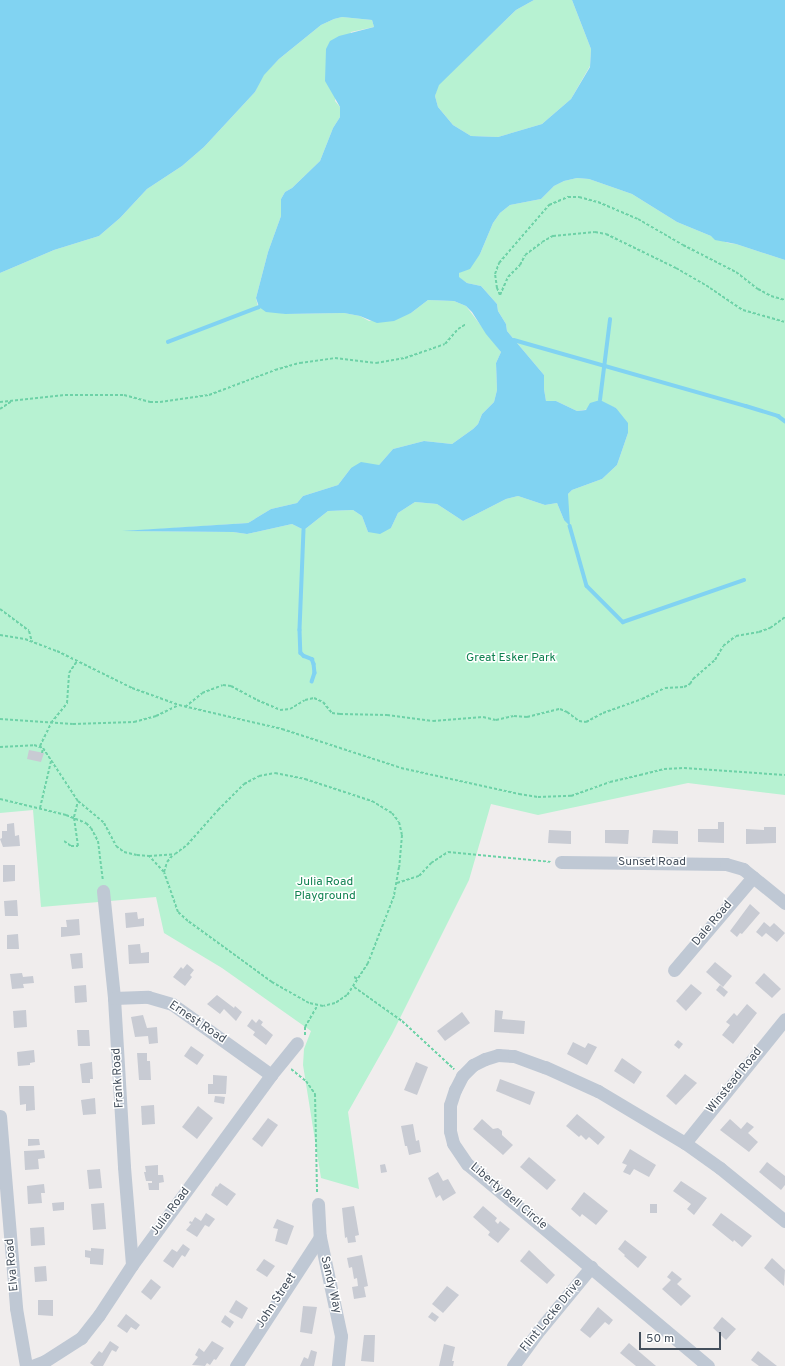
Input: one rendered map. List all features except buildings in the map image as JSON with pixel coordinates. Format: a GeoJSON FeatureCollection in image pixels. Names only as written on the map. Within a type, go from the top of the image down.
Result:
{"type":"FeatureCollection","features":[{"type":"Feature","properties":{"kind":"street","name":"Sunset Road"},"geometry":{"type":"LineString","coordinates":[[561,862],[726,864],[743,869],[753,877]]}},
{"type":"Feature","properties":{"kind":"street"},"geometry":{"type":"LineString","coordinates":[[753,877],[785,903]]}},
{"type":"Feature","properties":{"kind":"street","name":"Dale Road"},"geometry":{"type":"LineString","coordinates":[[674,970],[753,877]]}},
{"type":"Feature","properties":{"kind":"street","name":"Frank Road"},"geometry":{"type":"LineString","coordinates":[[104,891],[114,998],[124,1167],[132,1265]]}},
{"type":"Feature","properties":{"kind":"street","name":"Ernest Road"},"geometry":{"type":"LineString","coordinates":[[114,998],[148,997],[172,1004],[271,1075]]}},
{"type":"Feature","properties":{"kind":"street","name":"Winstead Road"},"geometry":{"type":"LineString","coordinates":[[685,1143],[785,1019]]}},
{"type":"Feature","properties":{"kind":"street","name":"Julia Road"},"geometry":{"type":"LineString","coordinates":[[32,1366],[45,1361],[81,1338],[99,1315],[132,1265],[271,1075],[301,1039]]}},
{"type":"Feature","properties":{"kind":"street","name":"Liberty Bell Circle"},"geometry":{"type":"LineString","coordinates":[[708,1366],[592,1267],[482,1178],[460,1155],[453,1143],[449,1121],[450,1105],[462,1076],[473,1065],[485,1058],[498,1055],[514,1056],[532,1061],[598,1091],[685,1143],[725,1172],[785,1221]]}},
{"type":"Feature","properties":{"kind":"street","name":"Elva Road"},"geometry":{"type":"LineString","coordinates":[[0,1116],[16,1308],[26,1366]]}},
{"type":"Feature","properties":{"kind":"street","name":"Sandy Way"},"geometry":{"type":"LineString","coordinates":[[318,1204],[320,1237],[341,1336],[338,1366]]}},
{"type":"Feature","properties":{"kind":"street","name":"John Street"},"geometry":{"type":"LineString","coordinates":[[236,1366],[320,1237]]}},
{"type":"Feature","properties":{"kind":"street","name":"Flint Locke Drive"},"geometry":{"type":"LineString","coordinates":[[513,1366],[540,1329],[592,1267]]}},
{"type":"Feature","properties":{"kind":"path"},"geometry":{"type":"LineString","coordinates":[[785,300],[771,296],[758,289],[736,272],[683,245],[638,219],[598,202],[579,197],[568,197],[549,205],[498,263],[495,274],[497,288],[500,295],[508,277],[526,255],[542,242],[553,236],[588,231],[601,232],[676,268],[744,310],[785,322]]}},
{"type":"Feature","properties":{"kind":"path"},"geometry":{"type":"LineString","coordinates":[[0,402],[64,395],[124,395],[150,402],[160,402],[209,395],[275,370],[317,360],[345,358],[376,363],[405,358],[445,344],[458,329],[466,324]]}},
{"type":"Feature","properties":{"kind":"path"},"geometry":{"type":"LineString","coordinates":[[0,409],[13,400]]}},
{"type":"Feature","properties":{"kind":"path"},"geometry":{"type":"LineString","coordinates":[[0,610],[29,631],[32,642]]}},
{"type":"Feature","properties":{"kind":"path"},"geometry":{"type":"LineString","coordinates":[[185,707],[202,693],[223,685],[232,686],[257,700],[280,710],[290,709],[305,700],[314,698],[323,702],[332,713],[340,714],[388,715],[433,721],[483,717],[496,720],[514,716],[527,718],[560,709],[567,712],[579,721],[586,722],[603,713],[642,700],[665,688],[684,687],[690,684],[693,679],[715,660],[723,646],[732,638],[770,628],[785,617]]}},
{"type":"Feature","properties":{"kind":"path"},"geometry":{"type":"LineString","coordinates":[[0,635],[32,642],[77,661],[132,688],[185,707],[282,729],[401,768],[467,784],[538,796],[571,796],[610,782],[664,769],[692,768],[785,775]]}},
{"type":"Feature","properties":{"kind":"path"},"geometry":{"type":"LineString","coordinates":[[40,746],[51,723],[67,703],[70,672],[77,661]]}},
{"type":"Feature","properties":{"kind":"path"},"geometry":{"type":"LineString","coordinates":[[0,719],[73,724],[134,722],[156,716],[179,705]]}},
{"type":"Feature","properties":{"kind":"path"},"geometry":{"type":"LineString","coordinates":[[0,747],[40,746],[43,748],[78,801],[102,820],[119,849],[129,854],[149,856],[172,855]]}},
{"type":"Feature","properties":{"kind":"path"},"geometry":{"type":"LineString","coordinates":[[42,752],[43,748]]}},
{"type":"Feature","properties":{"kind":"path"},"geometry":{"type":"LineString","coordinates":[[40,808],[51,760]]}},
{"type":"Feature","properties":{"kind":"path"},"geometry":{"type":"LineString","coordinates":[[149,856],[164,872],[176,906],[188,922],[272,982],[317,1006],[335,1003],[347,995],[354,987],[368,963],[385,922],[397,883],[402,834],[398,822],[392,813],[360,796],[305,779],[282,774],[259,776],[244,784],[218,810],[187,845],[172,855],[167,862],[164,872]]}},
{"type":"Feature","properties":{"kind":"path"},"geometry":{"type":"LineString","coordinates":[[0,800],[74,817],[86,823],[91,828],[98,841],[104,891]]}},
{"type":"Feature","properties":{"kind":"path"},"geometry":{"type":"LineString","coordinates":[[64,841],[71,846],[78,846],[74,817],[78,801]]}},
{"type":"Feature","properties":{"kind":"path"},"geometry":{"type":"LineString","coordinates":[[397,883],[420,876],[432,863],[448,852],[561,862]]}},
{"type":"Feature","properties":{"kind":"path"},"geometry":{"type":"LineString","coordinates":[[354,977],[358,979]]}},
{"type":"Feature","properties":{"kind":"path"},"geometry":{"type":"LineString","coordinates":[[354,987],[402,1021],[462,1076]]}},
{"type":"Feature","properties":{"kind":"path"},"geometry":{"type":"LineString","coordinates":[[301,1039],[305,1027],[317,1006]]}},
{"type":"Feature","properties":{"kind":"path"},"geometry":{"type":"LineString","coordinates":[[282,1062],[306,1081],[315,1094],[318,1204]]}},
{"type":"Feature","properties":{"kind":"green space"},"geometry":{"type":"Polygon","coordinates":[[[534,0],[572,0],[591,49],[590,66],[571,99],[542,124],[498,137],[471,136],[453,125],[438,107],[435,96],[438,85],[516,10],[534,0]]]}},
{"type":"Feature","properties":{"kind":"green space","name":"Great Esker Park"},"geometry":{"type":"Polygon","coordinates":[[[342,17],[372,20],[374,27],[351,32],[335,101],[340,107],[340,117],[333,128],[320,161],[292,188],[285,192],[281,199],[281,216],[268,252],[256,298],[258,307],[285,314],[344,313],[360,316],[369,321],[411,313],[428,300],[454,301],[466,306],[501,352],[496,363],[497,390],[494,402],[482,414],[478,424],[473,429],[452,444],[424,441],[393,449],[379,465],[351,468],[338,485],[303,496],[297,503],[271,509],[248,523],[130,531],[233,532],[247,534],[292,524],[304,530],[328,511],[353,510],[362,516],[368,532],[391,528],[398,513],[415,502],[437,504],[463,521],[506,499],[518,496],[545,505],[557,503],[564,520],[568,494],[572,490],[602,479],[617,465],[628,433],[616,408],[610,406],[577,411],[556,401],[546,401],[544,375],[507,331],[506,324],[498,311],[497,304],[481,286],[467,283],[458,277],[459,273],[480,254],[493,223],[500,213],[510,205],[541,199],[554,186],[564,181],[577,178],[589,179],[632,194],[677,222],[728,243],[736,244],[785,260],[785,795],[688,783],[538,815],[491,804],[469,880],[392,1034],[348,1112],[359,1189],[321,1178],[303,1065],[304,1049],[311,1031],[222,968],[164,933],[156,897],[41,907],[33,810],[0,813],[0,273],[54,250],[99,236],[120,218],[147,189],[182,166],[204,147],[255,92],[263,75],[279,59],[321,25],[342,17]]]}},
{"type":"Feature","properties":{"kind":"water"},"geometry":{"type":"Polygon","coordinates":[[[0,0],[534,0],[516,10],[439,85],[435,96],[438,107],[453,125],[471,136],[498,137],[542,124],[571,99],[590,67],[591,49],[572,0],[785,0],[785,260],[736,244],[715,240],[711,236],[677,222],[632,194],[589,179],[577,178],[564,181],[554,186],[541,199],[510,205],[500,213],[493,223],[480,254],[470,269],[459,273],[459,277],[467,283],[481,286],[497,304],[498,311],[506,324],[507,331],[544,375],[546,401],[556,401],[577,411],[586,410],[590,403],[600,400],[616,408],[628,423],[628,433],[617,465],[602,479],[572,490],[568,494],[570,526],[564,520],[557,503],[545,505],[518,496],[506,499],[463,521],[437,504],[415,502],[398,513],[391,528],[380,534],[368,532],[362,516],[353,510],[328,511],[304,530],[292,524],[247,534],[233,532],[122,531],[248,523],[271,509],[297,503],[303,496],[338,485],[351,468],[361,462],[379,465],[393,449],[424,441],[452,444],[478,424],[482,414],[494,402],[497,390],[496,363],[501,352],[486,334],[472,312],[466,306],[454,301],[428,300],[411,313],[394,321],[377,323],[360,316],[344,313],[285,314],[266,312],[259,307],[256,298],[268,252],[281,216],[281,199],[285,192],[292,188],[320,161],[333,128],[340,117],[340,107],[325,81],[326,49],[330,41],[339,36],[374,27],[372,20],[342,17],[321,25],[279,59],[264,75],[255,92],[204,147],[182,166],[147,189],[120,218],[99,236],[54,250],[0,273],[0,0]]]}},
{"type":"Feature","properties":{"kind":"waterway"},"geometry":{"type":"LineString","coordinates":[[168,342],[259,307]]}},
{"type":"Feature","properties":{"kind":"waterway"},"geometry":{"type":"LineString","coordinates":[[600,400],[610,320]]}},
{"type":"Feature","properties":{"kind":"waterway"},"geometry":{"type":"LineString","coordinates":[[514,340],[746,406],[778,416],[785,421]]}},
{"type":"Feature","properties":{"kind":"waterway"},"geometry":{"type":"LineString","coordinates":[[570,526],[587,586],[623,622],[744,580]]}},
{"type":"Feature","properties":{"kind":"waterway"},"geometry":{"type":"LineString","coordinates":[[304,530],[300,630],[301,653],[312,659],[314,664],[315,673],[312,682]]}},
{"type":"Feature","properties":{"kind":"park label","name":"Julia Road Playground"},"geometry":{"type":"Point","coordinates":[325,890]}}]}
